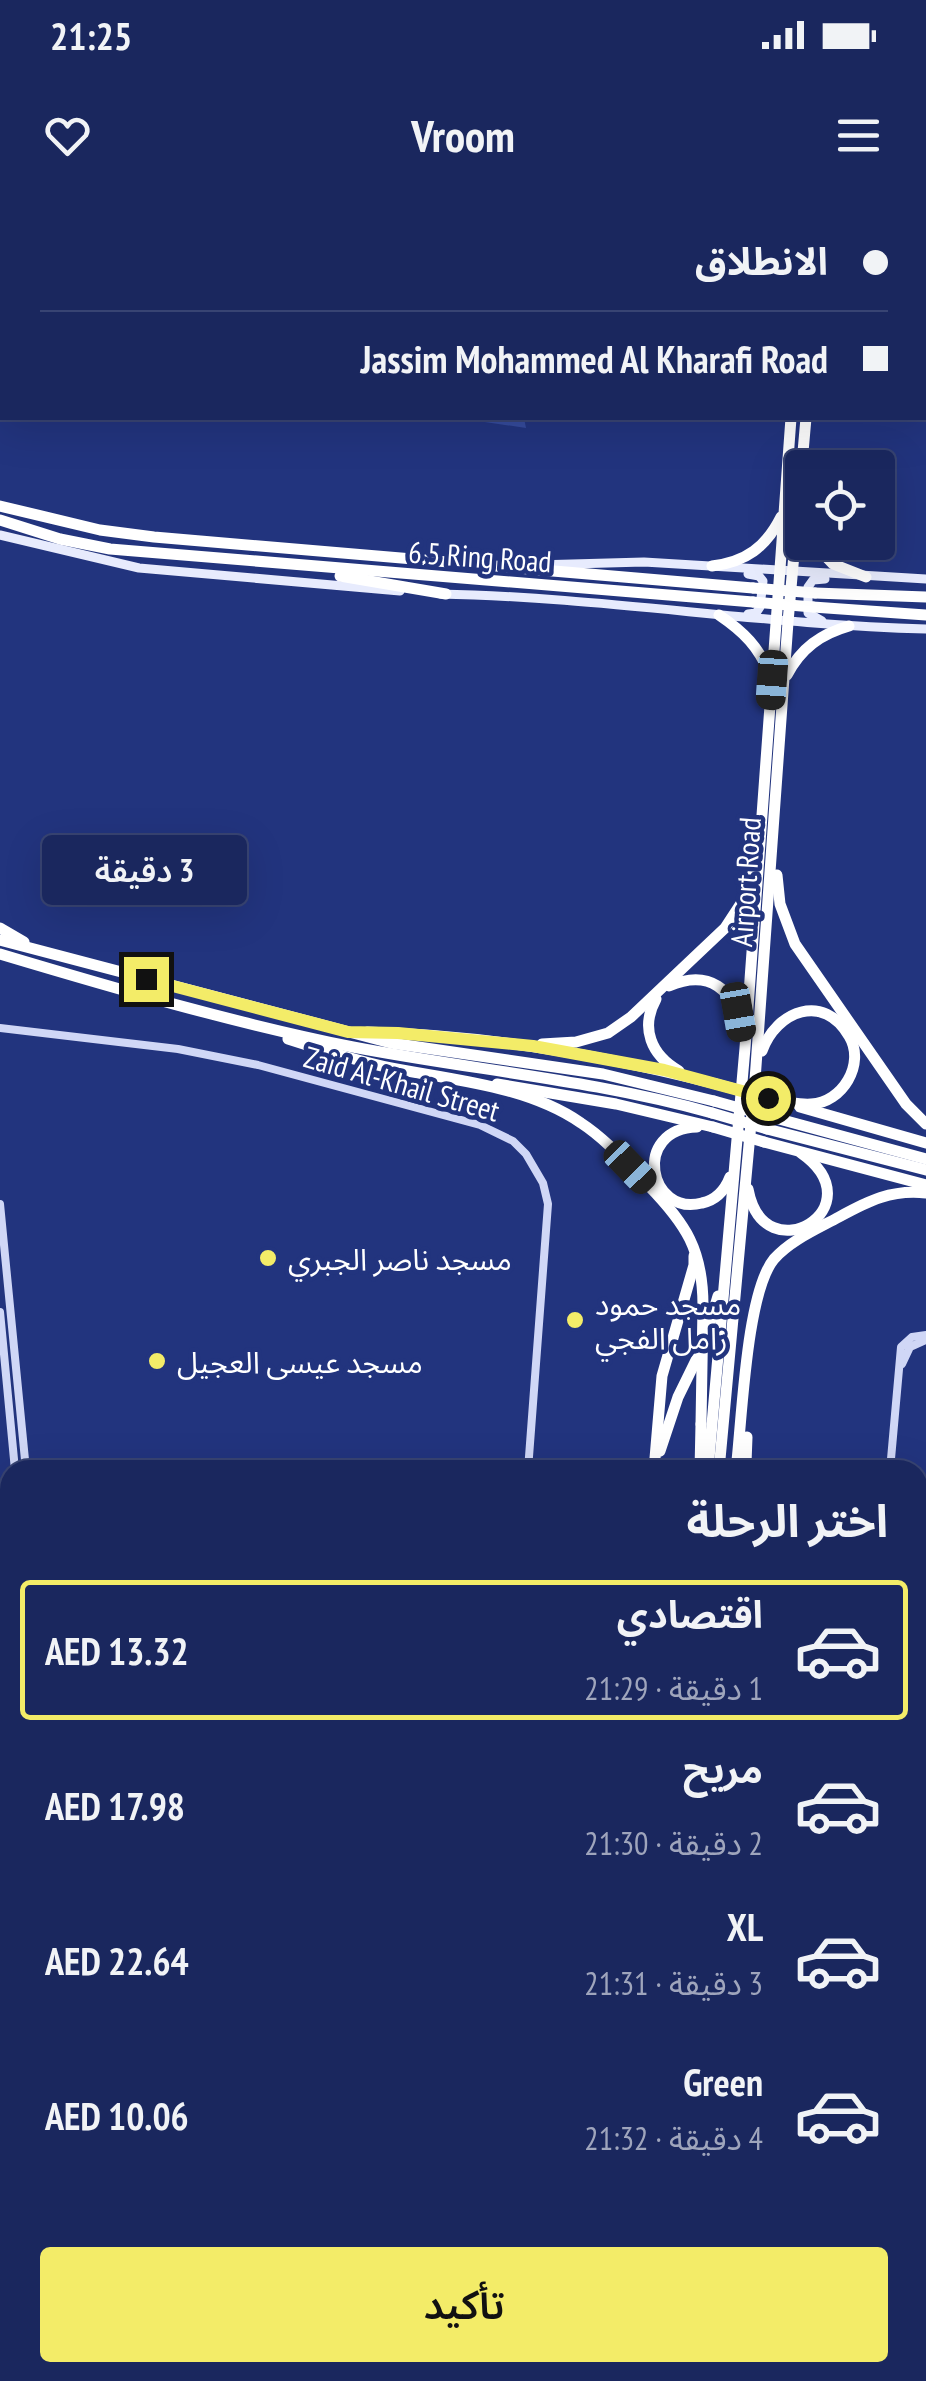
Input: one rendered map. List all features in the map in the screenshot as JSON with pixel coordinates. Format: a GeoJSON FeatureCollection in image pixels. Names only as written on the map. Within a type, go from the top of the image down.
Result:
{"type":"FeatureCollection","features":[{"type":"Feature","properties":{"kind":"highway","name":"Airport Road"},"geometry":{"type":"LineString","coordinates":[[789,450],[790,420]]}},
{"type":"Feature","properties":{"kind":"highway","name":"Airport Road"},"geometry":{"type":"LineString","coordinates":[[803,450],[806,420]]}},
{"type":"Feature","properties":{"kind":"highway","name":"6.5 Ring Road"},"geometry":{"type":"LineString","coordinates":[[0,506],[100,530],[154,538],[753,588],[926,597]]}},
{"type":"Feature","properties":{"kind":"highway"},"geometry":{"type":"LineString","coordinates":[[705,566],[744,558],[760,548],[785,510]]}},
{"type":"Feature","properties":{"kind":"highway","name":"6.5 Ring Road"},"geometry":{"type":"LineString","coordinates":[[0,523],[110,549],[926,615]]}},
{"type":"Feature","properties":{"kind":"highway","name":"Airport Road"},"geometry":{"type":"LineString","coordinates":[[709,1460],[786,560]]}},
{"type":"Feature","properties":{"kind":"highway","name":"Airport Road"},"geometry":{"type":"LineString","coordinates":[[786,571],[788,560]]}},
{"type":"Feature","properties":{"kind":"highway"},"geometry":{"type":"LineString","coordinates":[[829,560],[866,577]]}},
{"type":"Feature","properties":{"kind":"highway"},"geometry":{"type":"LineString","coordinates":[[286,566],[446,594]]}},
{"type":"Feature","properties":{"kind":"highway"},"geometry":{"type":"LineString","coordinates":[[719,615],[760,650],[777,681],[816,640],[849,626]]}},
{"type":"Feature","properties":{"kind":"highway","name":"Airport Road"},"geometry":{"type":"LineString","coordinates":[[720,1460],[776,815],[777,681]]}},
{"type":"Feature","properties":{"kind":"highway"},"geometry":{"type":"LineString","coordinates":[[776,815],[777,884],[786,926],[815,975],[912,1112],[926,1124]]}},
{"type":"Feature","properties":{"kind":"highway"},"geometry":{"type":"LineString","coordinates":[[533,1046],[576,1042],[608,1032],[631,1017],[725,928],[742,902],[759,860]]}},
{"type":"Feature","properties":{"kind":"highway"},"geometry":{"type":"LineString","coordinates":[[0,928],[40,951]]}},
{"type":"Feature","properties":{"kind":"highway"},"geometry":{"type":"LineString","coordinates":[[0,940],[392,1043],[603,1074],[713,1117],[764,1142],[926,1184]]}},
{"type":"Feature","properties":{"kind":"highway"},"geometry":{"type":"LineString","coordinates":[[0,954],[120,990]]}},
{"type":"Feature","properties":{"kind":"highway"},"geometry":{"type":"LineString","coordinates":[[0,962],[354,1047],[608,1087],[713,1117]]}},
{"type":"Feature","properties":{"kind":"highway"},"geometry":{"type":"LineString","coordinates":[[692,1078],[664,1061],[648,1036],[650,1010],[661,992],[670,986],[700,980],[727,992],[738,1012],[745,1048]]}},
{"type":"Feature","properties":{"kind":"highway"},"geometry":{"type":"LineString","coordinates":[[755,1080],[766,1041],[779,1021],[802,1011],[822,1013],[842,1025],[853,1043],[854,1066],[842,1089],[834,1097],[812,1104],[774,1100]]}},
{"type":"Feature","properties":{"kind":"highway"},"geometry":{"type":"LineString","coordinates":[[242,1022],[346,1057],[530,1100],[579,1121],[615,1151],[682,1224],[701,1264],[700,1460]]}},
{"type":"Feature","properties":{"kind":"highway"},"geometry":{"type":"LineString","coordinates":[[348,1032],[533,1046],[692,1078],[926,1142]]}},
{"type":"Feature","properties":{"kind":"highway"},"geometry":{"type":"LineString","coordinates":[[434,1076],[768,1122],[926,1159]]}},
{"type":"Feature","properties":{"kind":"highway"},"geometry":{"type":"LineString","coordinates":[[713,1117],[662,1142],[654,1168],[658,1185],[681,1203],[692,1205],[713,1199],[727,1186],[736,1154]]}},
{"type":"Feature","properties":{"kind":"highway"},"geometry":{"type":"LineString","coordinates":[[768,1122],[926,1170]]}},
{"type":"Feature","properties":{"kind":"highway"},"geometry":{"type":"LineString","coordinates":[[746,1176],[752,1208],[762,1221],[789,1231],[806,1226],[822,1214],[828,1185],[817,1166],[801,1153]]}},
{"type":"Feature","properties":{"kind":"highway"},"geometry":{"type":"LineString","coordinates":[[742,1460],[754,1314],[764,1274],[781,1252],[800,1238],[878,1197],[926,1192]]}},
{"type":"Feature","properties":{"kind":"highway"},"geometry":{"type":"LineString","coordinates":[[656,1460],[662,1376],[694,1266],[694,1255],[682,1224]]}},
{"type":"Feature","properties":{"kind":"highway"},"geometry":{"type":"LineString","coordinates":[[742,1460],[764,1292],[773,1270],[800,1238]]}},
{"type":"Feature","properties":{"kind":"highway"},"geometry":{"type":"LineString","coordinates":[[658,1460],[672,1411],[703,1346],[726,1263]]}},
{"type":"Feature","properties":{"kind":"highway"},"geometry":{"type":"LineString","coordinates":[[725,1383],[739,1460]]}},
{"type":"Feature","properties":{"kind":"main road"},"geometry":{"type":"LineString","coordinates":[[0,535],[94,560],[166,572],[782,622],[926,629]]}},
{"type":"Feature","properties":{"kind":"main road"},"geometry":{"type":"LineString","coordinates":[[517,568],[599,562],[926,579]]}},
{"type":"Feature","properties":{"kind":"main road"},"geometry":{"type":"LineString","coordinates":[[690,612],[751,614],[760,607],[763,582],[759,576],[710,570],[705,566]]}},
{"type":"Feature","properties":{"kind":"main road"},"geometry":{"type":"LineString","coordinates":[[880,627],[812,618],[807,610],[808,587],[818,579],[887,578]]}},
{"type":"Feature","properties":{"kind":"street","name":"Zaid Al-Khail Street"},"geometry":{"type":"LineString","coordinates":[[0,1028],[178,1050],[258,1065],[456,1118],[513,1141],[536,1169],[548,1204],[529,1460]]}},
{"type":"Feature","properties":{"kind":"street"},"geometry":{"type":"LineString","coordinates":[[0,1204],[25,1460]]}},
{"type":"Feature","properties":{"kind":"street"},"geometry":{"type":"LineString","coordinates":[[0,1312],[13,1460]]}},
{"type":"Feature","properties":{"kind":"street"},"geometry":{"type":"LineString","coordinates":[[891,1460],[900,1352],[906,1341],[926,1338]]}},
{"type":"Feature","properties":{"kind":"shaded area"},"geometry":{"type":"Polygon","coordinates":[[[472,420],[524,420],[526,428],[472,420]]]}},
{"type":"Feature","properties":{"kind":"place","name":"مسجد ناصر الجبري"},"geometry":{"type":"Point","coordinates":[268,1258]}},
{"type":"Feature","properties":{"kind":"place","name":"مسجد حمود زامل الفجي"},"geometry":{"type":"Point","coordinates":[575,1320]}},
{"type":"Feature","properties":{"kind":"place","name":"مسجد عيسى العجيل"},"geometry":{"type":"Point","coordinates":[157,1361]}},
{"type":"Feature","properties":{"kind":"route"},"geometry":{"type":"LineString","coordinates":[[146,979],[348,1032],[533,1046],[664,1070],[768,1098]]}}]}
